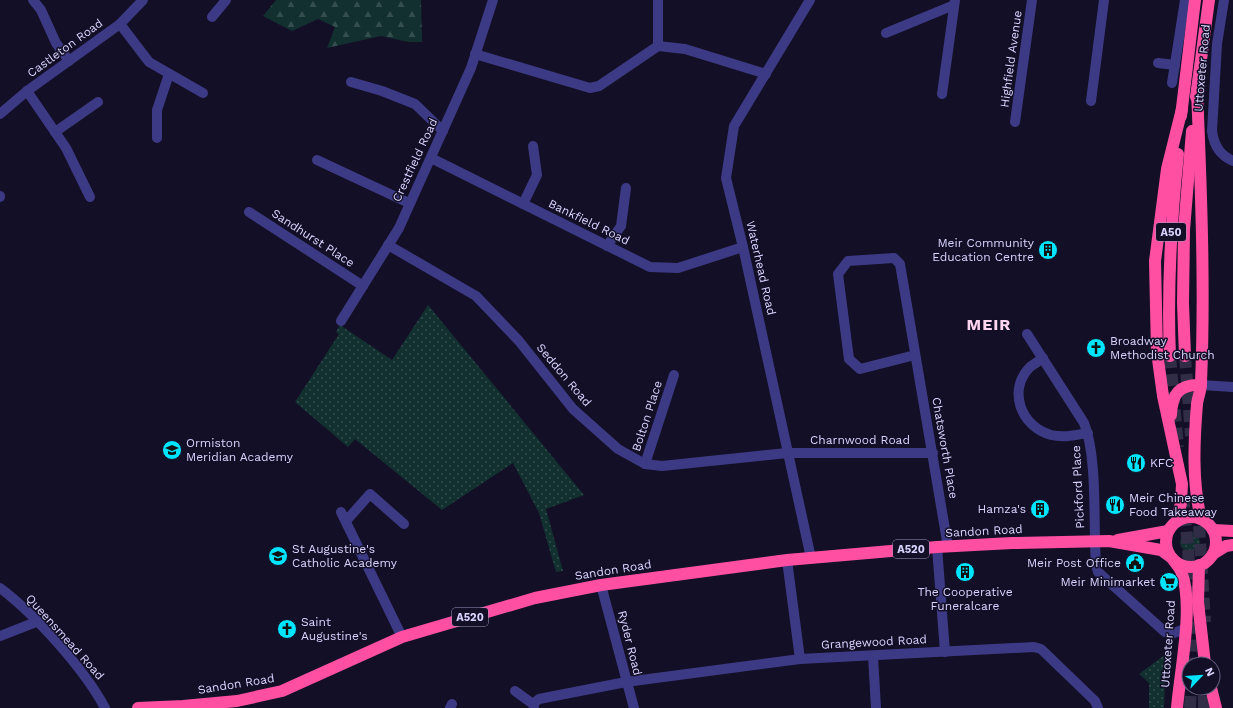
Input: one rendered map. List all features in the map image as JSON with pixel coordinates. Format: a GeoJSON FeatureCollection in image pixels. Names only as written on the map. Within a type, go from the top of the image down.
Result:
{"type":"FeatureCollection","features":[{"type":"Feature","properties":{"kind":"highway","name":"A50"},"geometry":{"type":"LineString","coordinates":[[1170,356],[1168,308],[1169,249],[1182,109],[1195,0]]}},
{"type":"Feature","properties":{"kind":"highway","name":"A50"},"geometry":{"type":"LineString","coordinates":[[1185,356],[1183,303],[1184,230],[1197,90],[1209,0]]}},
{"type":"Feature","properties":{"kind":"highway"},"geometry":{"type":"LineString","coordinates":[[1197,90],[1201,207],[1201,385],[1197,402],[1195,449],[1197,496],[1201,518]]}},
{"type":"Feature","properties":{"kind":"highway"},"geometry":{"type":"LineString","coordinates":[[1177,521],[1181,503],[1182,484],[1162,396],[1157,352],[1155,261],[1167,169],[1182,109]]}},
{"type":"Feature","properties":{"kind":"highway"},"geometry":{"type":"LineString","coordinates":[[1171,432],[1171,406],[1175,395],[1178,391],[1192,385],[1201,385]]}},
{"type":"Feature","properties":{"kind":"highway"},"geometry":{"type":"LineString","coordinates":[[1168,531],[1177,521],[1188,517],[1201,518],[1208,523],[1213,530],[1216,540],[1213,554]]}},
{"type":"Feature","properties":{"kind":"highway"},"geometry":{"type":"LineString","coordinates":[[1213,530],[1233,531]]}},
{"type":"Feature","properties":{"kind":"highway","name":"Sandon Road"},"geometry":{"type":"LineString","coordinates":[[138,708],[237,701],[282,691],[402,637],[536,598],[602,585],[788,560],[943,547],[1109,541],[1168,531]]}},
{"type":"Feature","properties":{"kind":"highway","name":"Uttoxeter Road"},"geometry":{"type":"LineString","coordinates":[[1168,531],[1166,541],[1167,550],[1182,573],[1186,593],[1185,630],[1187,656]]}},
{"type":"Feature","properties":{"kind":"highway","name":"Sandon Road"},"geometry":{"type":"LineString","coordinates":[[1109,541],[1161,550],[1173,559]]}},
{"type":"Feature","properties":{"kind":"highway"},"geometry":{"type":"LineString","coordinates":[[1173,559],[1185,566],[1199,566],[1207,561],[1213,554],[1226,546],[1233,545]]}},
{"type":"Feature","properties":{"kind":"highway"},"geometry":{"type":"LineString","coordinates":[[1199,566],[1198,602],[1204,656]]}},
{"type":"Feature","properties":{"kind":"highway","name":"Uttoxeter Road"},"geometry":{"type":"LineString","coordinates":[[1178,708],[1181,692]]}},
{"type":"Feature","properties":{"kind":"highway"},"geometry":{"type":"LineString","coordinates":[[1213,696],[1216,708]]}},
{"type":"Feature","properties":{"kind":"street"},"geometry":{"type":"LineString","coordinates":[[33,0],[41,10],[56,43],[69,61]]}},
{"type":"Feature","properties":{"kind":"street","name":"Castleton Road"},"geometry":{"type":"LineString","coordinates":[[0,114],[27,91],[120,24],[143,0]]}},
{"type":"Feature","properties":{"kind":"street"},"geometry":{"type":"LineString","coordinates":[[212,17],[226,0]]}},
{"type":"Feature","properties":{"kind":"street","name":"Crestfield Road"},"geometry":{"type":"LineString","coordinates":[[341,321],[399,228],[409,203],[443,131],[475,54],[493,0]]}},
{"type":"Feature","properties":{"kind":"street"},"geometry":{"type":"LineString","coordinates":[[658,0],[658,46]]}},
{"type":"Feature","properties":{"kind":"street","name":"Waterhead Road"},"geometry":{"type":"LineString","coordinates":[[810,0],[734,126],[726,178],[743,247],[811,558]]}},
{"type":"Feature","properties":{"kind":"street","name":"Highfield Avenue"},"geometry":{"type":"LineString","coordinates":[[1015,122],[1032,0]]}},
{"type":"Feature","properties":{"kind":"street"},"geometry":{"type":"LineString","coordinates":[[1091,101],[1104,0]]}},
{"type":"Feature","properties":{"kind":"street"},"geometry":{"type":"LineString","coordinates":[[1172,83],[1185,0]]}},
{"type":"Feature","properties":{"kind":"street","name":"Uttoxeter Road"},"geometry":{"type":"LineString","coordinates":[[1224,0],[1217,44],[1212,109],[1213,139],[1217,150],[1224,158],[1233,161]]}},
{"type":"Feature","properties":{"kind":"street"},"geometry":{"type":"LineString","coordinates":[[886,34],[954,2]]}},
{"type":"Feature","properties":{"kind":"street"},"geometry":{"type":"LineString","coordinates":[[942,94],[954,2]]}},
{"type":"Feature","properties":{"kind":"street"},"geometry":{"type":"LineString","coordinates":[[120,24],[149,62],[203,93]]}},
{"type":"Feature","properties":{"kind":"street"},"geometry":{"type":"LineString","coordinates":[[475,54],[590,88],[599,86],[658,46],[685,48],[766,74]]}},
{"type":"Feature","properties":{"kind":"street"},"geometry":{"type":"LineString","coordinates":[[1158,63],[1175,65]]}},
{"type":"Feature","properties":{"kind":"street"},"geometry":{"type":"LineString","coordinates":[[157,138],[157,110],[169,74]]}},
{"type":"Feature","properties":{"kind":"street"},"geometry":{"type":"LineString","coordinates":[[351,82],[382,91],[415,104],[443,131]]}},
{"type":"Feature","properties":{"kind":"street"},"geometry":{"type":"LineString","coordinates":[[27,91],[66,148],[91,191]]}},
{"type":"Feature","properties":{"kind":"street"},"geometry":{"type":"LineString","coordinates":[[55,132],[98,102]]}},
{"type":"Feature","properties":{"kind":"street"},"geometry":{"type":"LineString","coordinates":[[524,204],[537,175],[533,146]]}},
{"type":"Feature","properties":{"kind":"street","name":"Bankfield Road"},"geometry":{"type":"LineString","coordinates":[[431,158],[650,267],[678,268],[743,247]]}},
{"type":"Feature","properties":{"kind":"street"},"geometry":{"type":"LineString","coordinates":[[317,160],[409,203]]}},
{"type":"Feature","properties":{"kind":"street"},"geometry":{"type":"LineString","coordinates":[[607,246],[621,226],[626,188]]}},
{"type":"Feature","properties":{"kind":"street","name":"Sandhurst Place"},"geometry":{"type":"LineString","coordinates":[[249,212],[363,286]]}},
{"type":"Feature","properties":{"kind":"street","name":"Seddon Road"},"geometry":{"type":"LineString","coordinates":[[388,245],[476,296],[519,341],[573,409],[618,449],[645,464],[662,466],[787,453]]}},
{"type":"Feature","properties":{"kind":"street","name":"Chatsworth Place"},"geometry":{"type":"LineString","coordinates":[[915,355],[860,369],[849,359],[838,274],[848,261],[894,258],[900,264],[933,453],[943,547],[945,652]]}},
{"type":"Feature","properties":{"kind":"street","name":"Pickford Place"},"geometry":{"type":"LineString","coordinates":[[1027,334],[1084,423],[1088,433],[1092,475],[1094,541],[1098,572],[1165,632],[1171,634],[1185,630]]}},
{"type":"Feature","properties":{"kind":"street","name":"Pickford Place"},"geometry":{"type":"LineString","coordinates":[[1043,358],[1030,367],[1024,376],[1020,387],[1019,397],[1023,416],[1036,428],[1052,435],[1062,436],[1088,433]]}},
{"type":"Feature","properties":{"kind":"street","name":"Bolton Place"},"geometry":{"type":"LineString","coordinates":[[645,464],[674,375]]}},
{"type":"Feature","properties":{"kind":"street"},"geometry":{"type":"LineString","coordinates":[[1201,385],[1233,387]]}},
{"type":"Feature","properties":{"kind":"street","name":"Charnwood Road"},"geometry":{"type":"LineString","coordinates":[[787,453],[933,453]]}},
{"type":"Feature","properties":{"kind":"street"},"geometry":{"type":"LineString","coordinates":[[402,637],[344,516],[370,494],[404,524]]}},
{"type":"Feature","properties":{"kind":"street"},"geometry":{"type":"LineString","coordinates":[[788,560],[800,659]]}},
{"type":"Feature","properties":{"kind":"street","name":"Ryder Road"},"geometry":{"type":"LineString","coordinates":[[602,585],[634,708]]}},
{"type":"Feature","properties":{"kind":"street","name":"Queensmead Road"},"geometry":{"type":"LineString","coordinates":[[0,588],[36,622],[82,673],[96,692],[105,708]]}},
{"type":"Feature","properties":{"kind":"street"},"geometry":{"type":"LineString","coordinates":[[0,636],[36,622]]}},
{"type":"Feature","properties":{"kind":"street","name":"Grangewood Road"},"geometry":{"type":"LineString","coordinates":[[534,706],[539,699],[626,682],[800,659],[1034,647],[1040,649],[1095,701],[1098,708]]}},
{"type":"Feature","properties":{"kind":"street"},"geometry":{"type":"LineString","coordinates":[[873,656],[876,708]]}},
{"type":"Feature","properties":{"kind":"street"},"geometry":{"type":"LineString","coordinates":[[515,691],[534,706]]}},
{"type":"Feature","properties":{"kind":"green space"},"geometry":{"type":"Polygon","coordinates":[[[276,0],[421,0],[422,42],[408,42],[381,36],[327,48],[335,27],[318,19],[292,31],[263,16],[276,0]]]}},
{"type":"Feature","properties":{"kind":"green space"},"geometry":{"type":"Polygon","coordinates":[[[428,305],[584,495],[546,509],[563,571],[556,572],[539,513],[513,463],[442,510],[355,439],[348,447],[295,402],[339,334],[336,332],[340,325],[392,360],[428,305]]]}},
{"type":"Feature","properties":{"kind":"green space"},"geometry":{"type":"Polygon","coordinates":[[[1186,532],[1194,532],[1200,538],[1200,546],[1194,552],[1186,552],[1180,546],[1180,538],[1186,532]]]}},
{"type":"Feature","properties":{"kind":"green space"},"geometry":{"type":"Polygon","coordinates":[[[1166,654],[1164,708],[1149,708],[1149,683],[1139,674],[1166,654]]]}},
{"type":"Feature","properties":{"kind":"tunnel"},"geometry":{"type":"LineString","coordinates":[[1170,356],[1178,447]]}},
{"type":"Feature","properties":{"kind":"tunnel"},"geometry":{"type":"LineString","coordinates":[[1185,356],[1191,436]]}},
{"type":"Feature","properties":{"kind":"tunnel"},"geometry":{"type":"LineString","coordinates":[[1183,496],[1190,580],[1191,656]]}},
{"type":"Feature","properties":{"kind":"tunnel"},"geometry":{"type":"LineString","coordinates":[[1198,508],[1205,622]]}},
{"type":"Feature","properties":{"kind":"tunnel"},"geometry":{"type":"LineString","coordinates":[[1190,708],[1191,696]]}},
{"type":"Feature","properties":{"kind":"tunnel"},"geometry":{"type":"LineString","coordinates":[[1204,696],[1204,708]]}},
{"type":"Feature","properties":{"kind":"place","name":"Meir Community Education Centre"},"geometry":{"type":"Point","coordinates":[1048,250]}},
{"type":"Feature","properties":{"kind":"place","name":"Broadway Methodist Church"},"geometry":{"type":"Point","coordinates":[1096,348]}},
{"type":"Feature","properties":{"kind":"place","name":"Ormiston Meridian Academy"},"geometry":{"type":"Point","coordinates":[172,450]}},
{"type":"Feature","properties":{"kind":"place","name":"KFC"},"geometry":{"type":"Point","coordinates":[1136,463]}},
{"type":"Feature","properties":{"kind":"place","name":"Meir Chinese Food Takeaway"},"geometry":{"type":"Point","coordinates":[1115,505]}},
{"type":"Feature","properties":{"kind":"place","name":"Hamza's"},"geometry":{"type":"Point","coordinates":[1040,509]}},
{"type":"Feature","properties":{"kind":"place","name":"St Augustine's Catholic Academy"},"geometry":{"type":"Point","coordinates":[278,556]}},
{"type":"Feature","properties":{"kind":"place","name":"Meir Post Office"},"geometry":{"type":"Point","coordinates":[1135,563]}},
{"type":"Feature","properties":{"kind":"place","name":"The Cooperative Funeralcare"},"geometry":{"type":"Point","coordinates":[965,572]}},
{"type":"Feature","properties":{"kind":"place","name":"Meir Minimarket"},"geometry":{"type":"Point","coordinates":[1169,582]}},
{"type":"Feature","properties":{"kind":"place","name":"Saint Augustine's"},"geometry":{"type":"Point","coordinates":[287,629]}},
{"type":"Feature","properties":{"kind":"district","name":"MEIR"},"geometry":{"type":"Point","coordinates":[989,324]}}]}
